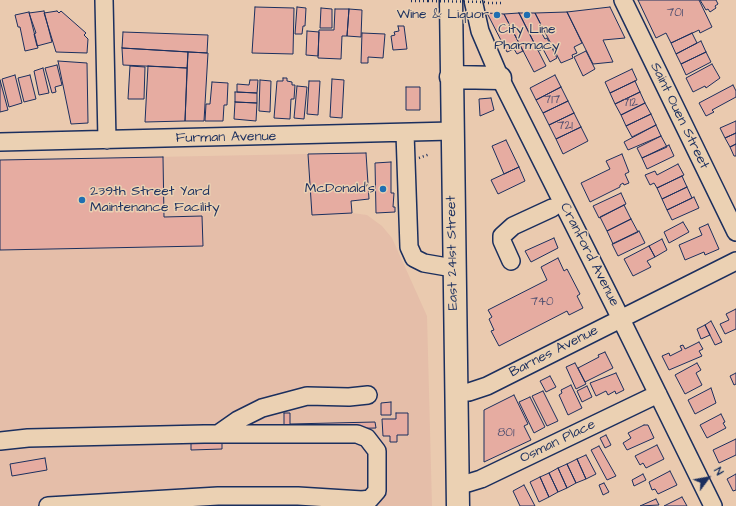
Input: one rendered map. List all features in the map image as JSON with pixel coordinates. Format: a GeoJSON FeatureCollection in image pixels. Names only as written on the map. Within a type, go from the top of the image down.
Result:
{"type":"FeatureCollection","features":[{"type":"Feature","properties":{"kind":"main road","name":"East 241st Street"},"geometry":{"type":"LineString","coordinates":[[451,0],[453,268],[458,506]]}},
{"type":"Feature","properties":{"kind":"main road"},"geometry":{"type":"LineString","coordinates":[[451,77],[500,78]]}},
{"type":"Feature","properties":{"kind":"street"},"geometry":{"type":"LineString","coordinates":[[104,0],[107,140]]}},
{"type":"Feature","properties":{"kind":"street","name":"Saint Ouen Street"},"geometry":{"type":"LineString","coordinates":[[623,0],[736,232]]}},
{"type":"Feature","properties":{"kind":"street","name":"Cranford Avenue"},"geometry":{"type":"LineString","coordinates":[[479,1],[480,31],[500,78],[621,318],[713,506]]}},
{"type":"Feature","properties":{"kind":"street","name":"Furman Avenue"},"geometry":{"type":"LineString","coordinates":[[0,142],[452,131]]}},
{"type":"Feature","properties":{"kind":"street"},"geometry":{"type":"LineString","coordinates":[[405,133],[409,247],[414,258],[424,263],[453,268]]}},
{"type":"Feature","properties":{"kind":"street"},"geometry":{"type":"LineString","coordinates":[[511,261],[502,241],[502,236],[513,226],[552,208]]}},
{"type":"Feature","properties":{"kind":"street","name":"Barnes Avenue"},"geometry":{"type":"LineString","coordinates":[[455,392],[475,391],[487,386],[736,261]]}},
{"type":"Feature","properties":{"kind":"street","name":"Osman Place"},"geometry":{"type":"LineString","coordinates":[[457,483],[468,483],[482,479],[658,394]]}},
{"type":"Feature","properties":{"kind":"street"},"geometry":{"type":"LineString","coordinates":[[218,434],[238,420],[262,408],[307,396],[349,397],[368,395]]}},
{"type":"Feature","properties":{"kind":"street"},"geometry":{"type":"LineString","coordinates":[[0,441],[28,438],[218,434],[357,434],[367,438],[377,451],[377,491],[370,499],[362,500],[298,496],[218,496],[48,506]]}},
{"type":"Feature","properties":{"kind":"path"},"geometry":{"type":"LineString","coordinates":[[411,1],[479,1],[503,3]]}},
{"type":"Feature","properties":{"kind":"shaded area"},"geometry":{"type":"Polygon","coordinates":[[[308,154],[352,213],[367,215],[382,226],[392,238],[427,316],[432,506],[0,506],[0,160],[308,154]]]}},
{"type":"Feature","properties":{"kind":"building"},"geometry":{"type":"Polygon","coordinates":[[[638,0],[699,0],[712,27],[700,33],[699,30],[671,43],[666,33],[656,38],[638,0]]]}},
{"type":"Feature","properties":{"kind":"building"},"geometry":{"type":"Polygon","coordinates":[[[700,0],[716,0],[718,4],[715,6],[716,8],[710,12],[708,9],[706,10],[700,0]]]}},
{"type":"Feature","properties":{"kind":"building"},"geometry":{"type":"Polygon","coordinates":[[[255,7],[294,8],[293,54],[252,53],[255,7]]]}},
{"type":"Feature","properties":{"kind":"building"},"geometry":{"type":"Polygon","coordinates":[[[297,7],[306,8],[305,26],[303,26],[302,34],[295,34],[297,7]]]}},
{"type":"Feature","properties":{"kind":"building"},"geometry":{"type":"Polygon","coordinates":[[[610,7],[625,38],[603,40],[613,62],[593,64],[567,12],[610,7]]]}},
{"type":"Feature","properties":{"kind":"building"},"geometry":{"type":"Polygon","coordinates":[[[321,8],[332,9],[332,28],[320,28],[321,8]]]}},
{"type":"Feature","properties":{"kind":"building"},"geometry":{"type":"Polygon","coordinates":[[[335,9],[349,9],[347,36],[342,36],[341,59],[318,58],[319,30],[334,30],[335,9]]]}},
{"type":"Feature","properties":{"kind":"building"},"geometry":{"type":"Polygon","coordinates":[[[349,9],[362,10],[361,37],[347,36],[349,9]]]}},
{"type":"Feature","properties":{"kind":"building"},"geometry":{"type":"Polygon","coordinates":[[[44,11],[52,42],[37,46],[34,34],[36,33],[29,13],[44,11]]]}},
{"type":"Feature","properties":{"kind":"building"},"geometry":{"type":"Polygon","coordinates":[[[57,11],[59,13],[61,11],[86,33],[84,35],[88,39],[87,53],[56,52],[44,13],[57,11]]]}},
{"type":"Feature","properties":{"kind":"building"},"geometry":{"type":"Polygon","coordinates":[[[29,12],[38,48],[25,51],[20,27],[18,27],[15,15],[29,12]]]}},
{"type":"Feature","properties":{"kind":"building"},"geometry":{"type":"Polygon","coordinates":[[[567,12],[582,43],[574,47],[577,53],[572,55],[573,58],[561,63],[535,13],[567,12]]]}},
{"type":"Feature","properties":{"kind":"building"},"geometry":{"type":"Polygon","coordinates":[[[487,13],[504,14],[523,51],[517,54],[514,49],[507,52],[487,13]]]}},
{"type":"Feature","properties":{"kind":"building"},"geometry":{"type":"Polygon","coordinates":[[[519,13],[546,66],[534,72],[504,14],[519,13]]]}},
{"type":"Feature","properties":{"kind":"building"},"geometry":{"type":"Polygon","coordinates":[[[519,13],[535,13],[543,29],[540,30],[545,39],[547,38],[557,58],[550,62],[543,49],[538,51],[519,13]]]}},
{"type":"Feature","properties":{"kind":"building"},"geometry":{"type":"Polygon","coordinates":[[[398,26],[404,26],[407,49],[393,50],[391,36],[395,35],[394,32],[399,31],[398,26]]]}},
{"type":"Feature","properties":{"kind":"building"},"geometry":{"type":"Polygon","coordinates":[[[307,31],[319,32],[318,56],[306,55],[307,31]]]}},
{"type":"Feature","properties":{"kind":"building"},"geometry":{"type":"Polygon","coordinates":[[[123,32],[208,35],[207,53],[122,48],[123,32]]]}},
{"type":"Feature","properties":{"kind":"building"},"geometry":{"type":"Polygon","coordinates":[[[362,33],[385,34],[383,58],[368,57],[368,63],[361,63],[362,33]]]}},
{"type":"Feature","properties":{"kind":"building"},"geometry":{"type":"Polygon","coordinates":[[[692,33],[697,43],[676,54],[671,43],[692,33]]]}},
{"type":"Feature","properties":{"kind":"building"},"geometry":{"type":"Polygon","coordinates":[[[701,41],[706,52],[681,64],[676,54],[701,41]]]}},
{"type":"Feature","properties":{"kind":"building"},"geometry":{"type":"Polygon","coordinates":[[[122,48],[188,52],[187,68],[123,65],[122,48]]]}},
{"type":"Feature","properties":{"kind":"building"},"geometry":{"type":"Polygon","coordinates":[[[586,51],[595,69],[583,76],[574,57],[586,51]]]}},
{"type":"Feature","properties":{"kind":"building"},"geometry":{"type":"Polygon","coordinates":[[[188,52],[208,53],[204,121],[185,121],[188,52]]]}},
{"type":"Feature","properties":{"kind":"building"},"geometry":{"type":"Polygon","coordinates":[[[706,52],[711,62],[686,75],[681,64],[706,52]]]}},
{"type":"Feature","properties":{"kind":"building"},"geometry":{"type":"Polygon","coordinates":[[[58,61],[87,63],[88,123],[71,124],[58,61]]]}},
{"type":"Feature","properties":{"kind":"building"},"geometry":{"type":"Polygon","coordinates":[[[712,64],[720,78],[706,88],[705,86],[693,92],[686,78],[712,64]]]}},
{"type":"Feature","properties":{"kind":"building"},"geometry":{"type":"Polygon","coordinates":[[[57,65],[62,85],[55,87],[56,92],[52,93],[45,68],[57,65]]]}},
{"type":"Feature","properties":{"kind":"building"},"geometry":{"type":"Polygon","coordinates":[[[130,66],[145,67],[144,99],[128,99],[130,66]]]}},
{"type":"Feature","properties":{"kind":"building"},"geometry":{"type":"Polygon","coordinates":[[[148,66],[187,68],[185,121],[145,122],[148,66]]]}},
{"type":"Feature","properties":{"kind":"building"},"geometry":{"type":"Polygon","coordinates":[[[43,68],[49,93],[39,95],[34,71],[43,68]]]}},
{"type":"Feature","properties":{"kind":"building"},"geometry":{"type":"Polygon","coordinates":[[[632,69],[637,80],[610,93],[605,82],[632,69]]]}},
{"type":"Feature","properties":{"kind":"building"},"geometry":{"type":"Polygon","coordinates":[[[15,75],[22,103],[9,107],[2,79],[15,75]]]}},
{"type":"Feature","properties":{"kind":"building"},"geometry":{"type":"Polygon","coordinates":[[[30,75],[36,99],[24,102],[18,78],[30,75]]]}},
{"type":"Feature","properties":{"kind":"building"},"geometry":{"type":"Polygon","coordinates":[[[555,75],[561,87],[536,100],[530,88],[555,75]]]}},
{"type":"Feature","properties":{"kind":"building"},"geometry":{"type":"Polygon","coordinates":[[[283,78],[287,78],[287,81],[292,82],[292,85],[295,85],[294,99],[291,99],[290,119],[274,118],[277,81],[283,81],[283,78]]]}},
{"type":"Feature","properties":{"kind":"building"},"geometry":{"type":"Polygon","coordinates":[[[332,79],[344,80],[342,118],[330,117],[332,79]]]}},
{"type":"Feature","properties":{"kind":"building"},"geometry":{"type":"Polygon","coordinates":[[[0,80],[8,110],[0,112],[0,80]]]}},
{"type":"Feature","properties":{"kind":"building"},"geometry":{"type":"Polygon","coordinates":[[[250,80],[258,80],[257,93],[237,92],[237,84],[249,85],[250,80]]]}},
{"type":"Feature","properties":{"kind":"building"},"geometry":{"type":"Polygon","coordinates":[[[260,80],[271,81],[270,112],[259,111],[260,80]]]}},
{"type":"Feature","properties":{"kind":"building"},"geometry":{"type":"Polygon","coordinates":[[[309,81],[320,81],[318,115],[307,114],[309,81]]]}},
{"type":"Feature","properties":{"kind":"building"},"geometry":{"type":"Polygon","coordinates":[[[635,81],[640,92],[615,104],[610,93],[635,81]]]}},
{"type":"Feature","properties":{"kind":"building"},"geometry":{"type":"Polygon","coordinates":[[[212,82],[228,83],[227,105],[224,105],[223,121],[205,121],[206,104],[210,104],[212,82]]]}},
{"type":"Feature","properties":{"kind":"building"},"geometry":{"type":"Polygon","coordinates":[[[733,85],[736,91],[736,97],[712,110],[714,112],[706,116],[699,103],[733,85]]]}},
{"type":"Feature","properties":{"kind":"building"},"geometry":{"type":"Polygon","coordinates":[[[297,86],[307,87],[304,119],[294,118],[297,86]]]}},
{"type":"Feature","properties":{"kind":"building"},"geometry":{"type":"Polygon","coordinates":[[[406,87],[420,87],[420,110],[406,110],[406,87]]]}},
{"type":"Feature","properties":{"kind":"building"},"geometry":{"type":"Polygon","coordinates":[[[561,87],[568,101],[543,113],[536,100],[561,87]]]}},
{"type":"Feature","properties":{"kind":"building"},"geometry":{"type":"Polygon","coordinates":[[[235,92],[257,93],[257,103],[235,102],[235,92]]]}},
{"type":"Feature","properties":{"kind":"building"},"geometry":{"type":"Polygon","coordinates":[[[640,92],[645,103],[621,115],[615,104],[640,92]]]}},
{"type":"Feature","properties":{"kind":"building"},"geometry":{"type":"Polygon","coordinates":[[[491,98],[494,110],[480,116],[479,99],[491,98]]]}},
{"type":"Feature","properties":{"kind":"building"},"geometry":{"type":"Polygon","coordinates":[[[568,101],[574,113],[549,125],[543,113],[568,101]]]}},
{"type":"Feature","properties":{"kind":"building"},"geometry":{"type":"Polygon","coordinates":[[[235,102],[257,103],[256,121],[234,119],[235,102]]]}},
{"type":"Feature","properties":{"kind":"building"},"geometry":{"type":"Polygon","coordinates":[[[645,103],[651,114],[626,126],[621,115],[645,103]]]}},
{"type":"Feature","properties":{"kind":"building"},"geometry":{"type":"Polygon","coordinates":[[[574,113],[581,127],[556,139],[549,125],[574,113]]]}},
{"type":"Feature","properties":{"kind":"building"},"geometry":{"type":"Polygon","coordinates":[[[651,114],[656,125],[632,137],[626,126],[651,114]]]}},
{"type":"Feature","properties":{"kind":"building"},"geometry":{"type":"Polygon","coordinates":[[[736,121],[736,133],[725,138],[720,128],[736,121]]]}},
{"type":"Feature","properties":{"kind":"building"},"geometry":{"type":"Polygon","coordinates":[[[656,125],[661,136],[628,150],[624,142],[656,125]]]}},
{"type":"Feature","properties":{"kind":"building"},"geometry":{"type":"Polygon","coordinates":[[[581,127],[588,141],[563,154],[556,139],[581,127]]]}},
{"type":"Feature","properties":{"kind":"building"},"geometry":{"type":"Polygon","coordinates":[[[736,133],[736,144],[730,147],[725,138],[736,133]]]}},
{"type":"Feature","properties":{"kind":"building"},"geometry":{"type":"Polygon","coordinates":[[[661,136],[667,147],[642,158],[637,148],[661,136]]]}},
{"type":"Feature","properties":{"kind":"building"},"geometry":{"type":"Polygon","coordinates":[[[506,140],[519,167],[504,174],[492,146],[506,140]]]}},
{"type":"Feature","properties":{"kind":"building"},"geometry":{"type":"Polygon","coordinates":[[[736,144],[736,156],[734,156],[730,147],[736,144]]]}},
{"type":"Feature","properties":{"kind":"building"},"geometry":{"type":"Polygon","coordinates":[[[669,145],[674,156],[647,169],[642,158],[669,145]]]}},
{"type":"Feature","properties":{"kind":"building"},"geometry":{"type":"Polygon","coordinates":[[[366,153],[369,199],[351,201],[352,213],[312,215],[308,154],[366,153]]]}},
{"type":"Feature","properties":{"kind":"building"},"geometry":{"type":"Polygon","coordinates":[[[622,154],[629,172],[625,174],[629,183],[624,185],[623,183],[620,187],[590,202],[581,183],[610,169],[606,161],[622,154]]]}},
{"type":"Feature","properties":{"kind":"building","name":"239th Street Yard Maintenance Facility"},"geometry":{"type":"Polygon","coordinates":[[[163,157],[164,217],[202,216],[203,246],[0,250],[0,160],[163,157]]]}},
{"type":"Feature","properties":{"kind":"building","name":"McDonald's"},"geometry":{"type":"Polygon","coordinates":[[[391,162],[391,193],[394,193],[393,207],[395,207],[395,212],[376,213],[375,163],[391,162]]]}},
{"type":"Feature","properties":{"kind":"building"},"geometry":{"type":"Polygon","coordinates":[[[678,164],[684,175],[657,188],[654,183],[650,185],[645,175],[655,171],[657,175],[678,164]]]}},
{"type":"Feature","properties":{"kind":"building"},"geometry":{"type":"Polygon","coordinates":[[[519,167],[525,181],[498,194],[491,180],[519,167]]]}},
{"type":"Feature","properties":{"kind":"building"},"geometry":{"type":"Polygon","coordinates":[[[682,176],[687,187],[662,199],[657,188],[682,176]]]}},
{"type":"Feature","properties":{"kind":"building"},"geometry":{"type":"Polygon","coordinates":[[[687,187],[692,198],[667,210],[662,199],[687,187]]]}},
{"type":"Feature","properties":{"kind":"building"},"geometry":{"type":"Polygon","coordinates":[[[621,193],[626,204],[599,218],[593,206],[621,193]]]}},
{"type":"Feature","properties":{"kind":"building"},"geometry":{"type":"Polygon","coordinates":[[[694,197],[699,208],[672,220],[667,210],[694,197]]]}},
{"type":"Feature","properties":{"kind":"building"},"geometry":{"type":"Polygon","coordinates":[[[624,205],[631,219],[607,231],[600,217],[624,205]]]}},
{"type":"Feature","properties":{"kind":"building"},"geometry":{"type":"Polygon","coordinates":[[[631,219],[638,232],[613,244],[607,231],[631,219]]]}},
{"type":"Feature","properties":{"kind":"building"},"geometry":{"type":"Polygon","coordinates":[[[683,222],[689,232],[669,243],[664,232],[683,222]]]}},
{"type":"Feature","properties":{"kind":"building"},"geometry":{"type":"Polygon","coordinates":[[[708,224],[719,249],[705,255],[704,252],[685,260],[679,245],[702,235],[699,228],[708,224]]]}},
{"type":"Feature","properties":{"kind":"building"},"geometry":{"type":"Polygon","coordinates":[[[639,231],[645,243],[618,256],[612,244],[639,231]]]}},
{"type":"Feature","properties":{"kind":"building"},"geometry":{"type":"Polygon","coordinates":[[[554,238],[558,248],[531,262],[525,251],[554,238]]]}},
{"type":"Feature","properties":{"kind":"building"},"geometry":{"type":"Polygon","coordinates":[[[662,239],[667,250],[655,257],[649,246],[662,239]]]}},
{"type":"Feature","properties":{"kind":"building"},"geometry":{"type":"Polygon","coordinates":[[[649,246],[655,257],[647,261],[651,267],[633,276],[624,259],[649,246]]]}},
{"type":"Feature","properties":{"kind":"building"},"geometry":{"type":"Polygon","coordinates":[[[558,258],[564,271],[567,269],[580,294],[577,296],[583,308],[569,315],[567,311],[499,346],[491,331],[494,330],[489,319],[492,317],[488,310],[547,280],[541,267],[558,258]]]}},
{"type":"Feature","properties":{"kind":"building"},"geometry":{"type":"Polygon","coordinates":[[[736,309],[736,329],[725,334],[720,324],[729,320],[726,314],[736,309]]]}},
{"type":"Feature","properties":{"kind":"building"},"geometry":{"type":"Polygon","coordinates":[[[711,321],[722,342],[715,345],[705,325],[711,321]]]}},
{"type":"Feature","properties":{"kind":"building"},"geometry":{"type":"Polygon","coordinates":[[[705,325],[710,335],[701,339],[697,329],[705,325]]]}},
{"type":"Feature","properties":{"kind":"building"},"geometry":{"type":"Polygon","coordinates":[[[699,342],[703,349],[699,351],[702,356],[669,370],[662,356],[669,353],[670,356],[682,350],[680,346],[683,345],[685,349],[699,342]]]}},
{"type":"Feature","properties":{"kind":"building"},"geometry":{"type":"Polygon","coordinates":[[[605,352],[613,368],[585,382],[578,368],[599,357],[598,355],[605,352]]]}},
{"type":"Feature","properties":{"kind":"building"},"geometry":{"type":"Polygon","coordinates":[[[575,363],[586,384],[576,389],[566,367],[575,363]]]}},
{"type":"Feature","properties":{"kind":"building"},"geometry":{"type":"Polygon","coordinates":[[[697,363],[701,370],[696,373],[702,385],[685,394],[675,375],[697,363]]]}},
{"type":"Feature","properties":{"kind":"building"},"geometry":{"type":"Polygon","coordinates":[[[616,373],[624,390],[616,394],[615,391],[608,395],[606,391],[596,396],[590,383],[616,373]]]}},
{"type":"Feature","properties":{"kind":"building"},"geometry":{"type":"Polygon","coordinates":[[[736,373],[736,384],[734,385],[730,376],[736,373]]]}},
{"type":"Feature","properties":{"kind":"building"},"geometry":{"type":"Polygon","coordinates":[[[550,376],[556,387],[546,392],[540,381],[550,376]]]}},
{"type":"Feature","properties":{"kind":"building"},"geometry":{"type":"Polygon","coordinates":[[[571,385],[582,408],[568,415],[559,395],[562,393],[561,390],[571,385]]]}},
{"type":"Feature","properties":{"kind":"building"},"geometry":{"type":"Polygon","coordinates":[[[587,386],[592,397],[582,402],[577,391],[587,386]]]}},
{"type":"Feature","properties":{"kind":"building"},"geometry":{"type":"Polygon","coordinates":[[[711,388],[716,403],[695,414],[688,400],[711,388]]]}},
{"type":"Feature","properties":{"kind":"building"},"geometry":{"type":"Polygon","coordinates":[[[543,391],[558,421],[547,426],[532,396],[543,391]]]}},
{"type":"Feature","properties":{"kind":"building"},"geometry":{"type":"Polygon","coordinates":[[[514,395],[528,424],[524,426],[531,440],[484,462],[484,410],[514,395]]]}},
{"type":"Feature","properties":{"kind":"building"},"geometry":{"type":"Polygon","coordinates":[[[530,397],[545,427],[534,433],[519,402],[530,397]]]}},
{"type":"Feature","properties":{"kind":"building"},"geometry":{"type":"Polygon","coordinates":[[[391,402],[391,415],[381,415],[381,403],[391,402]]]}},
{"type":"Feature","properties":{"kind":"building"},"geometry":{"type":"Polygon","coordinates":[[[284,413],[290,413],[290,424],[375,422],[376,428],[284,430],[284,413]]]}},
{"type":"Feature","properties":{"kind":"building"},"geometry":{"type":"Polygon","coordinates":[[[396,413],[408,413],[408,435],[397,435],[397,442],[390,442],[390,436],[383,436],[382,419],[396,419],[396,413]]]}},
{"type":"Feature","properties":{"kind":"building"},"geometry":{"type":"Polygon","coordinates":[[[721,414],[726,428],[707,438],[700,425],[721,414]]]}},
{"type":"Feature","properties":{"kind":"building"},"geometry":{"type":"Polygon","coordinates":[[[644,425],[648,425],[654,438],[627,450],[623,443],[631,438],[628,433],[644,425]]]}},
{"type":"Feature","properties":{"kind":"building"},"geometry":{"type":"Polygon","coordinates":[[[606,435],[611,445],[605,448],[600,438],[606,435]]]}},
{"type":"Feature","properties":{"kind":"building"},"geometry":{"type":"Polygon","coordinates":[[[222,439],[222,449],[191,450],[191,440],[222,439]]]}},
{"type":"Feature","properties":{"kind":"building"},"geometry":{"type":"Polygon","coordinates":[[[736,439],[736,455],[719,463],[713,450],[736,439]]]}},
{"type":"Feature","properties":{"kind":"building"},"geometry":{"type":"Polygon","coordinates":[[[657,445],[664,459],[646,468],[643,463],[640,465],[635,456],[657,445]]]}},
{"type":"Feature","properties":{"kind":"building"},"geometry":{"type":"Polygon","coordinates":[[[599,446],[616,476],[607,480],[591,450],[599,446]]]}},
{"type":"Feature","properties":{"kind":"building"},"geometry":{"type":"Polygon","coordinates":[[[586,455],[596,474],[586,479],[577,459],[586,455]]]}},
{"type":"Feature","properties":{"kind":"building"},"geometry":{"type":"Polygon","coordinates":[[[45,458],[47,470],[12,476],[10,464],[45,458]]]}},
{"type":"Feature","properties":{"kind":"building"},"geometry":{"type":"Polygon","coordinates":[[[577,459],[586,479],[576,483],[567,464],[577,459]]]}},
{"type":"Feature","properties":{"kind":"building"},"geometry":{"type":"Polygon","coordinates":[[[567,464],[576,483],[567,488],[558,468],[567,464]]]}},
{"type":"Feature","properties":{"kind":"building"},"geometry":{"type":"Polygon","coordinates":[[[558,468],[567,488],[558,492],[549,473],[558,468]]]}},
{"type":"Feature","properties":{"kind":"building"},"geometry":{"type":"Polygon","coordinates":[[[670,471],[677,485],[658,494],[655,489],[652,490],[649,482],[670,471]]]}},
{"type":"Feature","properties":{"kind":"building"},"geometry":{"type":"Polygon","coordinates":[[[549,473],[558,492],[549,497],[540,477],[549,473]]]}},
{"type":"Feature","properties":{"kind":"building"},"geometry":{"type":"Polygon","coordinates":[[[643,474],[646,480],[634,486],[632,480],[643,474]]]}},
{"type":"Feature","properties":{"kind":"building"},"geometry":{"type":"Polygon","coordinates":[[[736,474],[736,490],[733,491],[727,479],[736,474]]]}},
{"type":"Feature","properties":{"kind":"building"},"geometry":{"type":"Polygon","coordinates":[[[540,477],[549,497],[539,502],[530,482],[540,477]]]}},
{"type":"Feature","properties":{"kind":"building"},"geometry":{"type":"Polygon","coordinates":[[[604,483],[609,492],[603,495],[599,485],[604,483]]]}},
{"type":"Feature","properties":{"kind":"building"},"geometry":{"type":"Polygon","coordinates":[[[524,485],[535,506],[520,506],[513,491],[524,485]]]}},
{"type":"Feature","properties":{"kind":"building"},"geometry":{"type":"Polygon","coordinates":[[[682,497],[687,506],[664,506],[682,497]]]}},
{"type":"Feature","properties":{"kind":"building"},"geometry":{"type":"Polygon","coordinates":[[[656,499],[659,505],[640,506],[656,499]]]}},
{"type":"Feature","properties":{"kind":"place","name":"Wine & Liquor"},"geometry":{"type":"Point","coordinates":[497,15]}},
{"type":"Feature","properties":{"kind":"place","name":"City Line Pharmacy"},"geometry":{"type":"Point","coordinates":[527,15]}},
{"type":"Feature","properties":{"kind":"place","name":"McDonald's"},"geometry":{"type":"Point","coordinates":[383,189]}},
{"type":"Feature","properties":{"kind":"place","name":"239th Street Yard Maintenance Facility"},"geometry":{"type":"Point","coordinates":[82,200]}}]}
